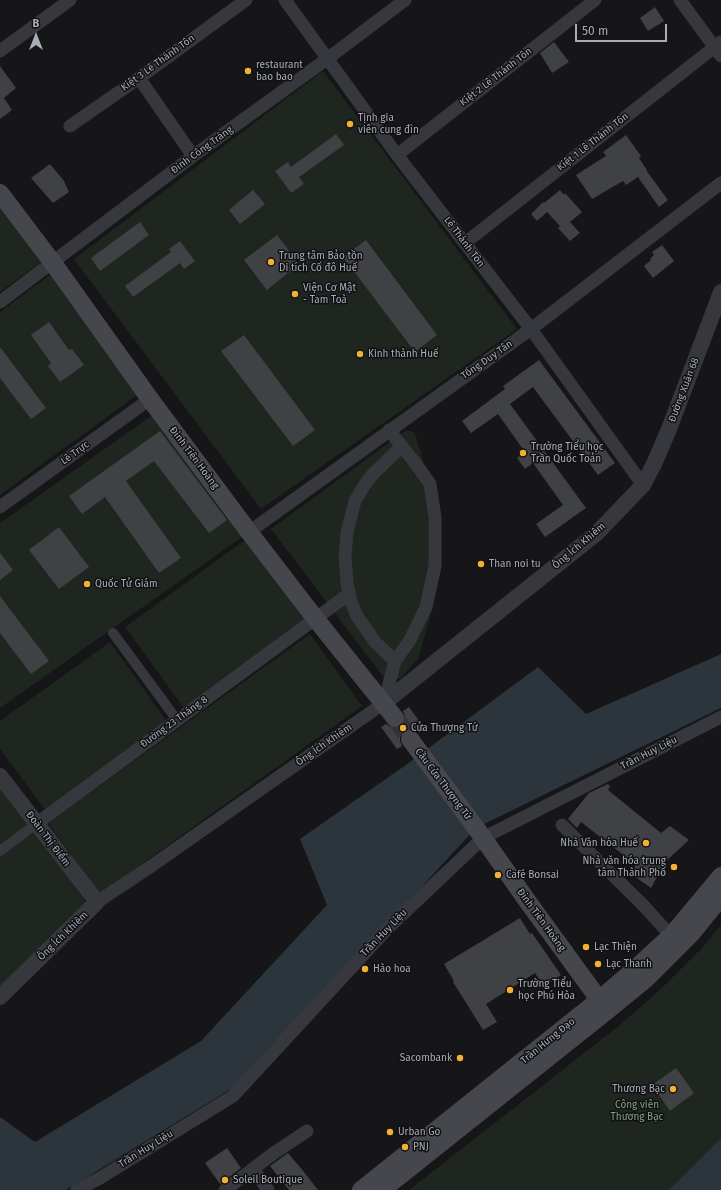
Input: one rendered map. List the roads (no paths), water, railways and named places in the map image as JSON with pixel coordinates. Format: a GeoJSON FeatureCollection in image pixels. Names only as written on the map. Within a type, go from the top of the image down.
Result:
{"type":"FeatureCollection","features":[{"type":"Feature","properties":{"kind":"main road","name":"Đinh Tiên Hoàng"},"geometry":{"type":"LineString","coordinates":[[0,193],[53,263],[150,400],[249,532],[395,718]]}},
{"type":"Feature","properties":{"kind":"main road","name":"Cầu Cửa Thượng Tứ"},"geometry":{"type":"LineString","coordinates":[[410,739],[479,833]]}},
{"type":"Feature","properties":{"kind":"main road","name":"Đinh Tiên Hoàng"},"geometry":{"type":"LineString","coordinates":[[479,833],[603,1005]]}},
{"type":"Feature","properties":{"kind":"main road","name":"Trần Hưng Đạo"},"geometry":{"type":"LineString","coordinates":[[382,1190],[603,1005],[671,936],[721,876]]}},
{"type":"Feature","properties":{"kind":"main road","name":"Trần Hưng Đạo"},"geometry":{"type":"LineString","coordinates":[[361,1190],[603,1005],[647,978],[685,940],[721,897]]}},
{"type":"Feature","properties":{"kind":"street"},"geometry":{"type":"LineString","coordinates":[[0,50],[70,0]]}},
{"type":"Feature","properties":{"kind":"street","name":"Kiệt 3 Lê Thánh Tôn"},"geometry":{"type":"LineString","coordinates":[[70,126],[246,0]]}},
{"type":"Feature","properties":{"kind":"street","name":"Lê Thánh Tôn"},"geometry":{"type":"LineString","coordinates":[[285,0],[397,155],[530,329],[643,485]]}},
{"type":"Feature","properties":{"kind":"street","name":"Đinh Công Tráng"},"geometry":{"type":"LineString","coordinates":[[0,302],[193,156],[327,60],[405,0]]}},
{"type":"Feature","properties":{"kind":"street","name":"Kiệt 2 Lê Thánh Tôn"},"geometry":{"type":"LineString","coordinates":[[397,155],[595,0]]}},
{"type":"Feature","properties":{"kind":"street"},"geometry":{"type":"LineString","coordinates":[[680,0],[719,48]]}},
{"type":"Feature","properties":{"kind":"street","name":"Kiệt 1 Lê Thánh Tôn"},"geometry":{"type":"LineString","coordinates":[[465,242],[719,48]]}},
{"type":"Feature","properties":{"kind":"street"},"geometry":{"type":"LineString","coordinates":[[139,78],[193,156]]}},
{"type":"Feature","properties":{"kind":"street","name":"Tống Duy Tân"},"geometry":{"type":"LineString","coordinates":[[249,532],[530,329],[721,182]]}},
{"type":"Feature","properties":{"kind":"street","name":"Đường Xuân 68"},"geometry":{"type":"LineString","coordinates":[[643,485],[669,429],[721,292]]}},
{"type":"Feature","properties":{"kind":"street","name":"Lê Trực"},"geometry":{"type":"LineString","coordinates":[[0,507],[150,400]]}},
{"type":"Feature","properties":{"kind":"street"},"geometry":{"type":"LineString","coordinates":[[384,703],[395,661],[410,640],[426,607],[435,566],[435,517],[430,484],[390,430]]}},
{"type":"Feature","properties":{"kind":"street"},"geometry":{"type":"LineString","coordinates":[[395,661],[374,642],[366,632],[357,616],[349,594],[345,557],[347,532],[355,501],[364,484],[402,446]]}},
{"type":"Feature","properties":{"kind":"street","name":"Ông Ích Khiêm"},"geometry":{"type":"LineString","coordinates":[[0,997],[97,902],[150,867],[384,703],[597,533],[643,485]]}},
{"type":"Feature","properties":{"kind":"street","name":"Đường 23 Tháng 8"},"geometry":{"type":"LineString","coordinates":[[0,850],[349,594]]}},
{"type":"Feature","properties":{"kind":"street"},"geometry":{"type":"LineString","coordinates":[[113,633],[177,720]]}},
{"type":"Feature","properties":{"kind":"street","name":"Trần Huy Liệu"},"geometry":{"type":"LineString","coordinates":[[77,1190],[100,1178],[233,1096],[387,929],[479,833],[721,717]]}},
{"type":"Feature","properties":{"kind":"street","name":"Đoàn Thị Điểm"},"geometry":{"type":"LineString","coordinates":[[0,776],[97,902]]}},
{"type":"Feature","properties":{"kind":"street"},"geometry":{"type":"LineString","coordinates":[[562,825],[644,905],[671,936]]}},
{"type":"Feature","properties":{"kind":"street"},"geometry":{"type":"LineString","coordinates":[[225,1190],[254,1170],[274,1153],[307,1131]]}},
{"type":"Feature","properties":{"kind":"street"},"geometry":{"type":"LineString","coordinates":[[254,1170],[268,1190]]}},
{"type":"Feature","properties":{"kind":"tunnel"},"geometry":{"type":"LineString","coordinates":[[395,718],[410,739]]}},
{"type":"Feature","properties":{"kind":"place","name":"restaurant bao bao"},"geometry":{"type":"Point","coordinates":[248,71]}},
{"type":"Feature","properties":{"kind":"place","name":"Tịnh gia viên cung đìn"},"geometry":{"type":"Point","coordinates":[350,124]}},
{"type":"Feature","properties":{"kind":"place","name":"Trung tâm Bảo tồn Di tích Cố đô Huế"},"geometry":{"type":"Point","coordinates":[271,262]}},
{"type":"Feature","properties":{"kind":"place","name":"Viện Cơ Mật - Tam Toà"},"geometry":{"type":"Point","coordinates":[295,294]}},
{"type":"Feature","properties":{"kind":"place","name":"Kinh thành Huế"},"geometry":{"type":"Point","coordinates":[360,354]}},
{"type":"Feature","properties":{"kind":"place","name":"Trường Tiểu học Trần Quốc Toản"},"geometry":{"type":"Point","coordinates":[523,453]}},
{"type":"Feature","properties":{"kind":"place","name":"Than noi tu"},"geometry":{"type":"Point","coordinates":[481,564]}},
{"type":"Feature","properties":{"kind":"place","name":"Quốc Tử Giám"},"geometry":{"type":"Point","coordinates":[87,584]}},
{"type":"Feature","properties":{"kind":"place","name":"Cửa Thượng Tứ"},"geometry":{"type":"Point","coordinates":[403,728]}},
{"type":"Feature","properties":{"kind":"place","name":"Nhà Văn hóa Huế"},"geometry":{"type":"Point","coordinates":[646,843]}},
{"type":"Feature","properties":{"kind":"place","name":"Nhà văn hóa trung tâm Thành Phố"},"geometry":{"type":"Point","coordinates":[674,867]}},
{"type":"Feature","properties":{"kind":"place","name":"Café Bonsai"},"geometry":{"type":"Point","coordinates":[498,875]}},
{"type":"Feature","properties":{"kind":"place","name":"Lạc Thiện"},"geometry":{"type":"Point","coordinates":[586,947]}},
{"type":"Feature","properties":{"kind":"place","name":"Lạc Thanh"},"geometry":{"type":"Point","coordinates":[598,964]}},
{"type":"Feature","properties":{"kind":"place","name":"Hào hoa"},"geometry":{"type":"Point","coordinates":[365,969]}},
{"type":"Feature","properties":{"kind":"place","name":"Trường Tiểu học Phú Hòa"},"geometry":{"type":"Point","coordinates":[510,990]}},
{"type":"Feature","properties":{"kind":"place","name":"Sacombank"},"geometry":{"type":"Point","coordinates":[460,1058]}},
{"type":"Feature","properties":{"kind":"place","name":"Thương Bạc"},"geometry":{"type":"Point","coordinates":[673,1089]}},
{"type":"Feature","properties":{"kind":"place","name":"Urban Go"},"geometry":{"type":"Point","coordinates":[390,1132]}},
{"type":"Feature","properties":{"kind":"place","name":"PNJ"},"geometry":{"type":"Point","coordinates":[405,1147]}},
{"type":"Feature","properties":{"kind":"place","name":"Soleil Boutique"},"geometry":{"type":"Point","coordinates":[225,1180]}},
{"type":"Feature","properties":{"kind":"park label","name":"Công viên Thương Bạc"},"geometry":{"type":"Point","coordinates":[637,1110]}}]}
